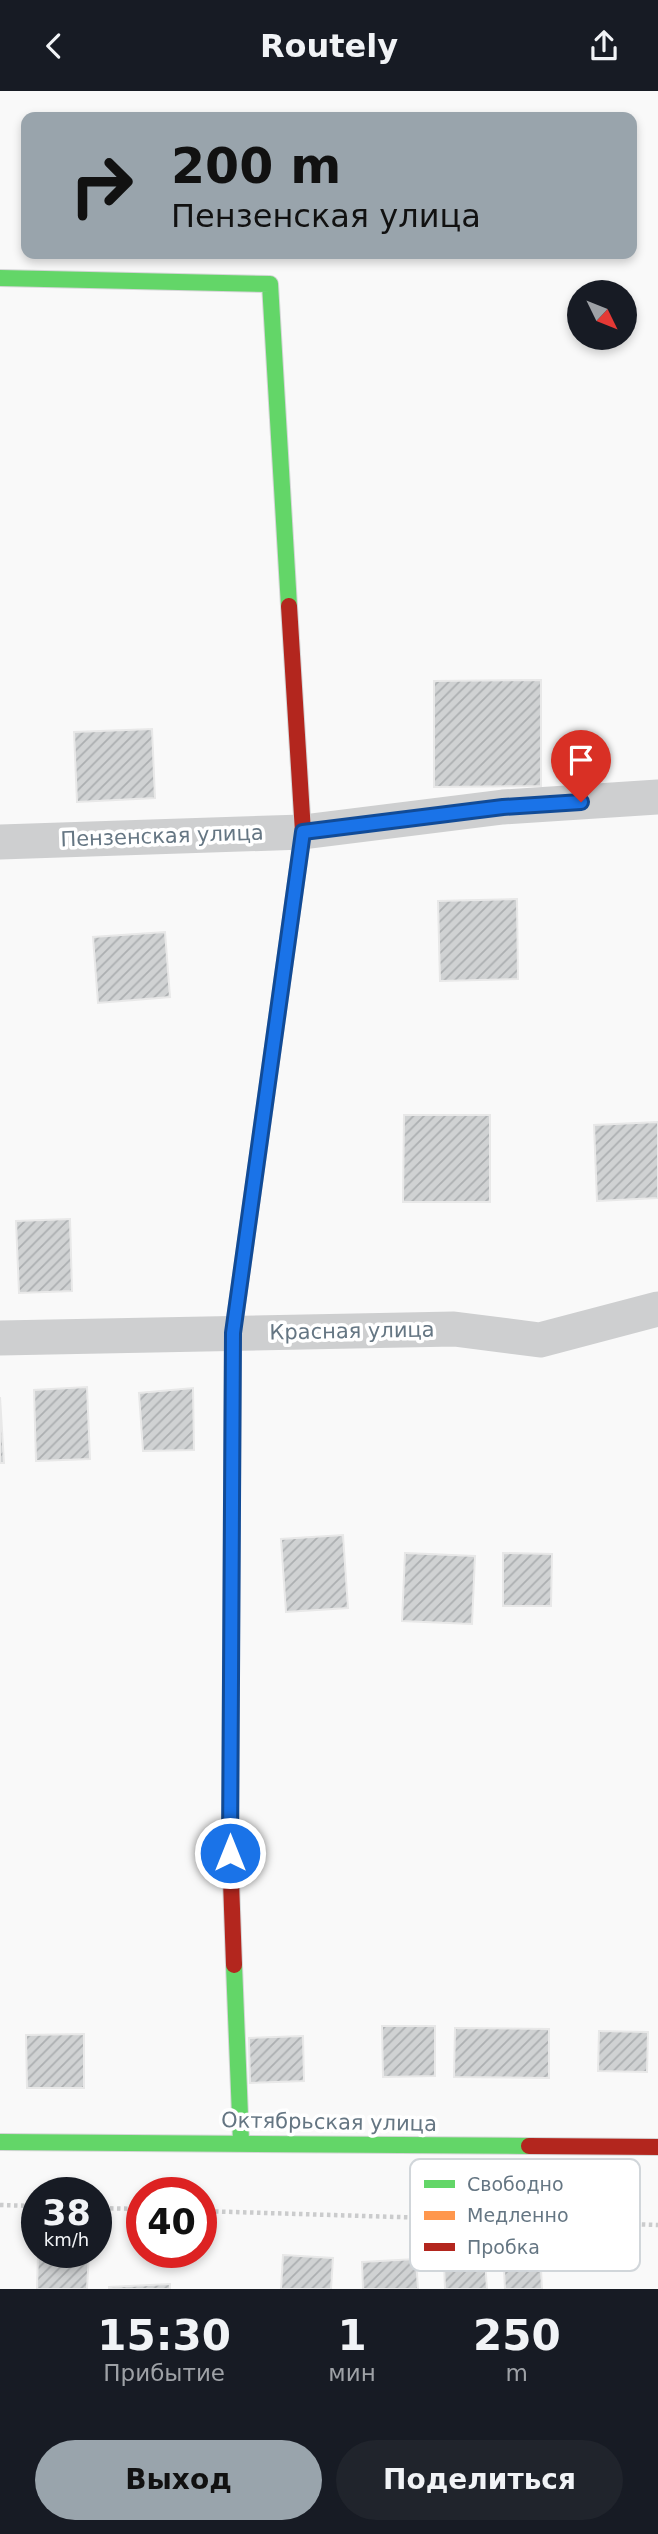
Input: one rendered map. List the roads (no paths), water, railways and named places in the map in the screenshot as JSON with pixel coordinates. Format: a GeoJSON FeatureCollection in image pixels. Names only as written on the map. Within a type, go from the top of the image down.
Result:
{"type":"FeatureCollection","features":[{"type":"Feature","properties":{"kind":"street"},"geometry":{"type":"LineString","coordinates":[[0,278],[270,284],[303,832],[233,1333],[230,1853],[241,2141]]}},
{"type":"Feature","properties":{"kind":"street","name":"Пензенская улица"},"geometry":{"type":"LineString","coordinates":[[0,842],[303,832],[503,807],[658,797]]}},
{"type":"Feature","properties":{"kind":"street","name":"Красная улица"},"geometry":{"type":"LineString","coordinates":[[0,1338],[454,1329],[540,1341],[658,1309]]}},
{"type":"Feature","properties":{"kind":"street","name":"Октябрьская улица"},"geometry":{"type":"LineString","coordinates":[[0,2142],[241,2141],[658,2147]]}}]}
